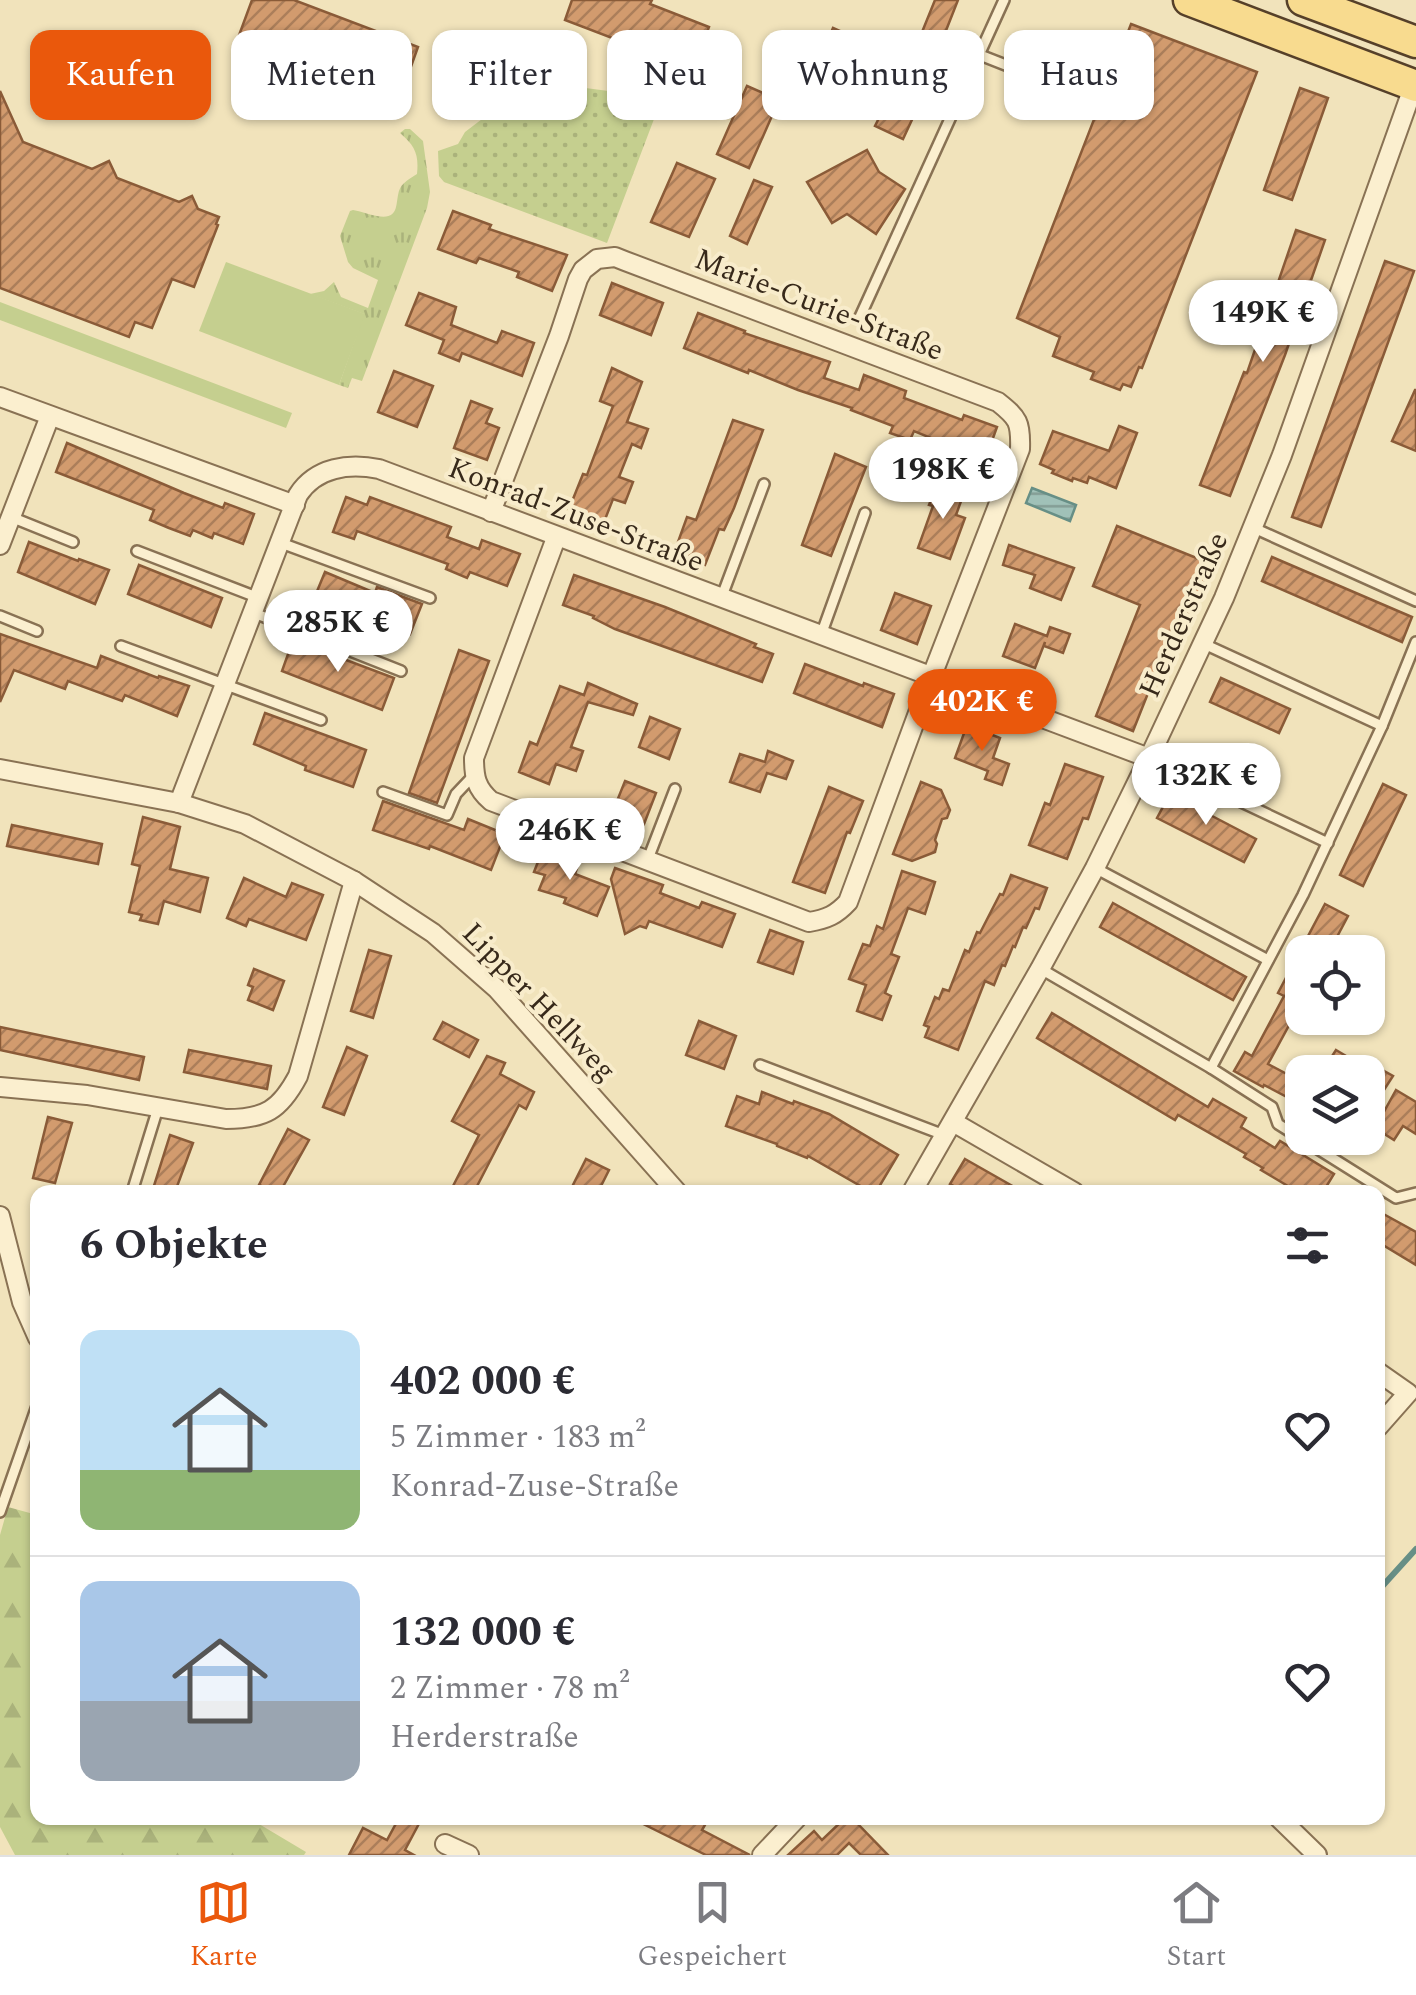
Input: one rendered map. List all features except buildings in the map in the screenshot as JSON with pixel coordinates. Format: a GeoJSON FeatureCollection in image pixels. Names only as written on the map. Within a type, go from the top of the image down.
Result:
{"type":"FeatureCollection","features":[{"type":"Feature","properties":{"kind":"main road"},"geometry":{"type":"LineString","coordinates":[[1189,0],[1415,83]]}},
{"type":"Feature","properties":{"kind":"main road"},"geometry":{"type":"LineString","coordinates":[[1303,0],[1339,6],[1416,42]]}},
{"type":"Feature","properties":{"kind":"main road"},"geometry":{"type":"LineString","coordinates":[[1322,52],[1339,6]]}},
{"type":"Feature","properties":{"kind":"street","name":"Herderstraße"},"geometry":{"type":"LineString","coordinates":[[916,1185],[1040,968],[1150,758],[1254,528],[1415,83]]}},
{"type":"Feature","properties":{"kind":"street","name":"Marie-Curie-Straße"},"geometry":{"type":"LineString","coordinates":[[491,512],[578,279],[583,270],[598,260],[625,260],[998,402],[1016,416],[1020,449],[930,678]]}},
{"type":"Feature","properties":{"kind":"street"},"geometry":{"type":"LineString","coordinates":[[0,397],[294,505]]}},
{"type":"Feature","properties":{"kind":"street"},"geometry":{"type":"LineString","coordinates":[[0,545],[50,416]]}},
{"type":"Feature","properties":{"kind":"street","name":"Konrad-Zuse-Straße"},"geometry":{"type":"LineString","coordinates":[[179,803],[294,505],[313,478],[338,468],[379,469],[1150,758]]}},
{"type":"Feature","properties":{"kind":"street"},"geometry":{"type":"LineString","coordinates":[[556,538],[474,758],[479,790],[491,801],[809,922],[827,919],[848,902],[930,678]]}},
{"type":"Feature","properties":{"kind":"street","name":"Lipper Hellweg"},"geometry":{"type":"LineString","coordinates":[[0,768],[179,803],[244,824],[354,880],[433,933],[497,989],[672,1185]]}},
{"type":"Feature","properties":{"kind":"street"},"geometry":{"type":"LineString","coordinates":[[0,1087],[87,1095],[226,1119],[247,1119],[273,1110],[288,1095],[298,1076],[354,880]]}},
{"type":"Feature","properties":{"kind":"street"},"geometry":{"type":"LineString","coordinates":[[948,1128],[1060,1185]]}},
{"type":"Feature","properties":{"kind":"street"},"geometry":{"type":"LineString","coordinates":[[0,1216],[30,1320]]}},
{"type":"Feature","properties":{"kind":"street"},"geometry":{"type":"LineString","coordinates":[[1385,1377],[1412,1396],[1385,1421]]}},
{"type":"Feature","properties":{"kind":"street"},"geometry":{"type":"LineString","coordinates":[[762,1855],[790,1825]]}},
{"type":"Feature","properties":{"kind":"street"},"geometry":{"type":"LineString","coordinates":[[1286,1825],[1317,1855]]}},
{"type":"Feature","properties":{"kind":"street"},"geometry":{"type":"LineString","coordinates":[[446,1844],[469,1855]]}},
{"type":"Feature","properties":{"kind":"lane"},"geometry":{"type":"LineString","coordinates":[[984,46],[1004,0]]}},
{"type":"Feature","properties":{"kind":"lane"},"geometry":{"type":"LineString","coordinates":[[859,319],[950,120]]}},
{"type":"Feature","properties":{"kind":"lane"},"geometry":{"type":"LineString","coordinates":[[721,599],[764,484]]}},
{"type":"Feature","properties":{"kind":"lane"},"geometry":{"type":"LineString","coordinates":[[821,636],[865,513]]}},
{"type":"Feature","properties":{"kind":"lane"},"geometry":{"type":"LineString","coordinates":[[11,517],[73,542]]}},
{"type":"Feature","properties":{"kind":"lane"},"geometry":{"type":"LineString","coordinates":[[1254,528],[1416,601]]}},
{"type":"Feature","properties":{"kind":"lane"},"geometry":{"type":"LineString","coordinates":[[281,543],[430,598]]}},
{"type":"Feature","properties":{"kind":"lane"},"geometry":{"type":"LineString","coordinates":[[137,551],[402,671]]}},
{"type":"Feature","properties":{"kind":"lane"},"geometry":{"type":"LineString","coordinates":[[0,616],[37,630]]}},
{"type":"Feature","properties":{"kind":"lane"},"geometry":{"type":"LineString","coordinates":[[1202,642],[1382,726]]}},
{"type":"Feature","properties":{"kind":"lane"},"geometry":{"type":"LineString","coordinates":[[1211,1068],[1328,844],[1416,642]]}},
{"type":"Feature","properties":{"kind":"lane"},"geometry":{"type":"LineString","coordinates":[[121,646],[321,720]]}},
{"type":"Feature","properties":{"kind":"lane"},"geometry":{"type":"LineString","coordinates":[[1150,758],[1328,844]]}},
{"type":"Feature","properties":{"kind":"lane"},"geometry":{"type":"LineString","coordinates":[[383,792],[447,815],[456,794],[474,775]]}},
{"type":"Feature","properties":{"kind":"lane"},"geometry":{"type":"LineString","coordinates":[[648,859],[675,789]]}},
{"type":"Feature","properties":{"kind":"lane"},"geometry":{"type":"LineString","coordinates":[[1094,868],[1268,960]]}},
{"type":"Feature","properties":{"kind":"lane"},"geometry":{"type":"LineString","coordinates":[[1040,968],[1272,1106],[1278,1124],[1375,1185]]}},
{"type":"Feature","properties":{"kind":"lane"},"geometry":{"type":"LineString","coordinates":[[760,1065],[948,1128]]}},
{"type":"Feature","properties":{"kind":"lane"},"geometry":{"type":"LineString","coordinates":[[134,1185],[158,1108]]}},
{"type":"Feature","properties":{"kind":"lane"},"geometry":{"type":"LineString","coordinates":[[1385,1191],[1396,1198],[1416,1193]]}},
{"type":"Feature","properties":{"kind":"lane"},"geometry":{"type":"LineString","coordinates":[[0,1512],[30,1426]]}},
{"type":"Feature","properties":{"kind":"green space"},"geometry":{"type":"Polygon","coordinates":[[[587,88],[607,91],[607,120],[654,120],[607,243],[444,182],[439,176],[438,151],[458,144],[465,132],[481,120],[587,120],[587,88]]]}},
{"type":"Feature","properties":{"kind":"green space"},"geometry":{"type":"Polygon","coordinates":[[[405,129],[423,141],[430,192],[427,208],[362,381],[352,378],[348,388],[339,385],[364,314],[310,294],[324,291],[334,282],[341,297],[368,308],[378,280],[353,268],[340,236],[350,211],[390,216],[400,188],[417,174],[415,151],[400,133],[405,129]]]}},
{"type":"Feature","properties":{"kind":"green space"},"geometry":{"type":"Polygon","coordinates":[[[226,262],[365,314],[339,385],[199,331],[226,262]]]}},
{"type":"Feature","properties":{"kind":"green space"},"geometry":{"type":"Polygon","coordinates":[[[0,302],[292,413],[286,428],[0,320],[0,302]]]}},
{"type":"Feature","properties":{"kind":"green space"},"geometry":{"type":"Polygon","coordinates":[[[8,1507],[30,1513],[30,1825],[261,1825],[306,1852],[304,1855],[15,1855],[0,1827],[0,1535],[8,1507]]]}},
{"type":"Feature","properties":{"kind":"water"},"geometry":{"type":"Polygon","coordinates":[[[1032,488],[1076,505],[1070,521],[1026,503],[1032,488]]]}},
{"type":"Feature","properties":{"kind":"waterway"},"geometry":{"type":"LineString","coordinates":[[1385,1583],[1416,1549]]}}]}
